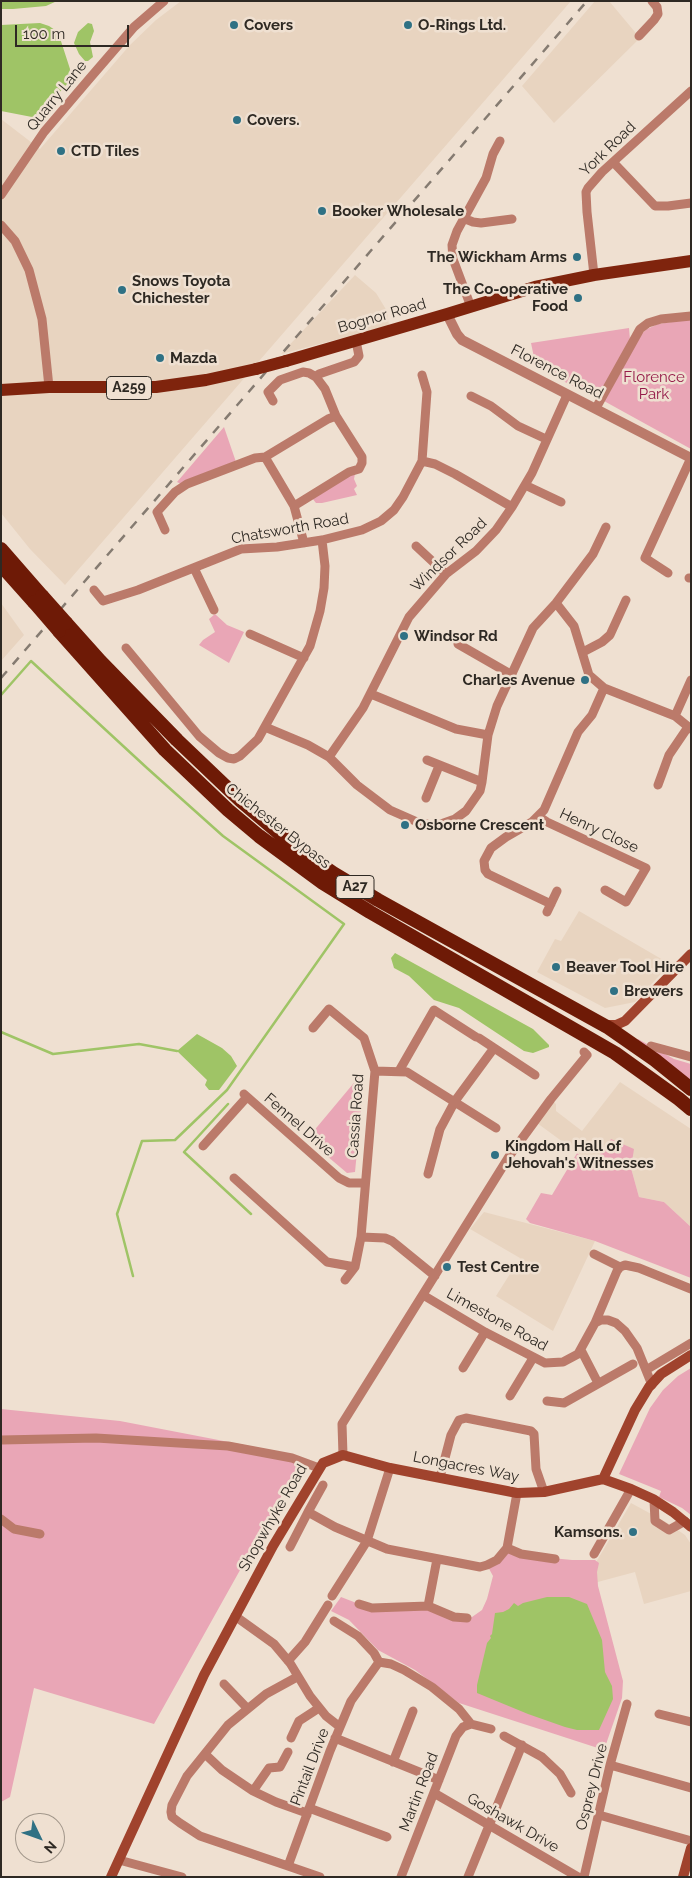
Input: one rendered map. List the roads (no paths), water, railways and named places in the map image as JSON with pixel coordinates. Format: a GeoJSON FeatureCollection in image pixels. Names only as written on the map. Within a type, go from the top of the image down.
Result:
{"type":"FeatureCollection","features":[{"type":"Feature","properties":{"kind":"highway","name":"Chichester Bypass"},"geometry":{"type":"LineString","coordinates":[[1,549],[38,599],[165,750],[228,810],[259,836],[323,883],[370,912],[616,1053],[691,1109]]}},
{"type":"Feature","properties":{"kind":"highway","name":"Chichester Bypass"},"geometry":{"type":"LineString","coordinates":[[1,565],[38,599]]}},
{"type":"Feature","properties":{"kind":"highway","name":"Chichester Bypass"},"geometry":{"type":"LineString","coordinates":[[62,627],[100,662],[240,801],[294,846],[333,873],[378,900],[604,1025],[631,1042],[691,1089]]}},
{"type":"Feature","properties":{"kind":"main road","name":"Bognor Road"},"geometry":{"type":"LineString","coordinates":[[49,387],[156,387],[206,380],[286,361],[535,287],[594,275],[691,262]]}},
{"type":"Feature","properties":{"kind":"main road","name":"A259"},"geometry":{"type":"LineString","coordinates":[[1,390],[49,387]]}},
{"type":"Feature","properties":{"kind":"main road"},"geometry":{"type":"LineString","coordinates":[[604,1025],[620,1024],[626,1020],[691,954]]}},
{"type":"Feature","properties":{"kind":"main road"},"geometry":{"type":"LineString","coordinates":[[626,1020],[625,1028],[631,1042]]}},
{"type":"Feature","properties":{"kind":"main road"},"geometry":{"type":"LineString","coordinates":[[688,1524],[654,1500],[603,1479],[635,1410],[652,1385],[661,1374],[691,1355]]}},
{"type":"Feature","properties":{"kind":"main road","name":"Shopwhyke Road"},"geometry":{"type":"LineString","coordinates":[[111,1877],[200,1684],[273,1546],[319,1468],[323,1463],[344,1454]]}},
{"type":"Feature","properties":{"kind":"main road","name":"Longacres Way"},"geometry":{"type":"LineString","coordinates":[[344,1454],[390,1468],[517,1493],[544,1492],[603,1479]]}},
{"type":"Feature","properties":{"kind":"main road"},"geometry":{"type":"LineString","coordinates":[[682,1877],[691,1848]]}},
{"type":"Feature","properties":{"kind":"street","name":"Quarry Lane"},"geometry":{"type":"LineString","coordinates":[[1,195],[40,139],[75,96],[130,31],[164,1]]}},
{"type":"Feature","properties":{"kind":"street"},"geometry":{"type":"LineString","coordinates":[[639,36],[658,14],[657,8],[652,1]]}},
{"type":"Feature","properties":{"kind":"street","name":"York Road"},"geometry":{"type":"LineString","coordinates":[[594,275],[586,192],[612,162],[691,91]]}},
{"type":"Feature","properties":{"kind":"street"},"geometry":{"type":"LineString","coordinates":[[470,307],[454,259],[452,245],[456,231],[486,178],[493,154],[500,141]]}},
{"type":"Feature","properties":{"kind":"street"},"geometry":{"type":"LineString","coordinates":[[612,162],[655,206],[691,203]]}},
{"type":"Feature","properties":{"kind":"street"},"geometry":{"type":"LineString","coordinates":[[463,218],[481,223],[512,219]]}},
{"type":"Feature","properties":{"kind":"street"},"geometry":{"type":"LineString","coordinates":[[1,225],[15,241],[29,270],[42,319],[49,387]]}},
{"type":"Feature","properties":{"kind":"street","name":"Florence Road"},"geometry":{"type":"LineString","coordinates":[[447,314],[456,334],[462,340],[691,458]]}},
{"type":"Feature","properties":{"kind":"street"},"geometry":{"type":"LineString","coordinates":[[596,408],[640,329],[648,323],[661,319],[691,316]]}},
{"type":"Feature","properties":{"kind":"street"},"geometry":{"type":"LineString","coordinates":[[316,377],[319,374],[354,362],[359,356],[356,341]]}},
{"type":"Feature","properties":{"kind":"street"},"geometry":{"type":"LineString","coordinates":[[273,401],[268,392],[280,380],[303,372],[310,373],[316,377],[325,389],[336,416],[362,456],[361,467],[294,506]]}},
{"type":"Feature","properties":{"kind":"street","name":"Chatsworth Road"},"geometry":{"type":"LineString","coordinates":[[94,590],[103,602],[242,549],[277,547],[322,540],[362,530],[381,521],[394,510],[403,497],[422,461],[427,392],[422,375]]}},
{"type":"Feature","properties":{"kind":"street","name":"Windsor Road"},"geometry":{"type":"LineString","coordinates":[[329,757],[353,724],[371,694],[409,617],[446,574],[476,550],[496,530],[512,507],[567,395]]}},
{"type":"Feature","properties":{"kind":"street"},"geometry":{"type":"LineString","coordinates":[[471,396],[491,406],[518,426],[546,439]]}},
{"type":"Feature","properties":{"kind":"street"},"geometry":{"type":"LineString","coordinates":[[165,530],[157,512],[175,492],[187,484],[255,458],[265,457],[336,416]]}},
{"type":"Feature","properties":{"kind":"street"},"geometry":{"type":"LineString","coordinates":[[265,457],[294,506],[304,543]]}},
{"type":"Feature","properties":{"kind":"street"},"geometry":{"type":"LineString","coordinates":[[668,573],[645,558],[691,458]]}},
{"type":"Feature","properties":{"kind":"street"},"geometry":{"type":"LineString","coordinates":[[422,461],[435,464],[455,474],[512,507]]}},
{"type":"Feature","properties":{"kind":"street"},"geometry":{"type":"LineString","coordinates":[[524,485],[561,502]]}},
{"type":"Feature","properties":{"kind":"street"},"geometry":{"type":"LineString","coordinates":[[265,727],[308,745],[329,757],[357,785],[390,810],[415,821],[438,826],[455,819],[466,811],[476,798],[482,782],[488,735],[497,706],[533,628],[593,554],[606,527]]}},
{"type":"Feature","properties":{"kind":"street"},"geometry":{"type":"LineString","coordinates":[[126,648],[189,726],[219,753],[234,758],[240,756],[258,739],[304,658],[314,635],[324,588],[325,566],[322,540]]}},
{"type":"Feature","properties":{"kind":"street"},"geometry":{"type":"LineString","coordinates":[[416,546],[446,574]]}},
{"type":"Feature","properties":{"kind":"street"},"geometry":{"type":"LineString","coordinates":[[194,568],[214,610]]}},
{"type":"Feature","properties":{"kind":"street"},"geometry":{"type":"LineString","coordinates":[[583,652],[602,642],[610,635],[626,600]]}},
{"type":"Feature","properties":{"kind":"street"},"geometry":{"type":"LineString","coordinates":[[556,602],[574,626],[590,674],[604,688],[675,716],[690,728],[669,756],[658,785]]}},
{"type":"Feature","properties":{"kind":"street"},"geometry":{"type":"LineString","coordinates":[[250,634],[304,658]]}},
{"type":"Feature","properties":{"kind":"street"},"geometry":{"type":"LineString","coordinates":[[458,644],[512,675]]}},
{"type":"Feature","properties":{"kind":"street"},"geometry":{"type":"LineString","coordinates":[[675,716],[691,680]]}},
{"type":"Feature","properties":{"kind":"street"},"geometry":{"type":"LineString","coordinates":[[556,890],[549,908],[488,874],[484,861],[491,848],[506,837],[521,830],[538,816],[547,804],[576,738],[592,715],[604,688]]}},
{"type":"Feature","properties":{"kind":"street"},"geometry":{"type":"LineString","coordinates":[[371,694],[456,729],[488,735]]}},
{"type":"Feature","properties":{"kind":"street"},"geometry":{"type":"LineString","coordinates":[[427,760],[482,782]]}},
{"type":"Feature","properties":{"kind":"street"},"geometry":{"type":"LineString","coordinates":[[426,798],[439,766]]}},
{"type":"Feature","properties":{"kind":"street","name":"Henry Close"},"geometry":{"type":"LineString","coordinates":[[538,816],[547,822],[646,868],[626,902],[605,890]]}},
{"type":"Feature","properties":{"kind":"street","name":"Cassia Road"},"geometry":{"type":"LineString","coordinates":[[313,1028],[329,1009],[364,1038],[374,1071],[361,1236],[355,1267],[345,1280]]}},
{"type":"Feature","properties":{"kind":"street"},"geometry":{"type":"LineString","coordinates":[[399,1071],[434,1010],[535,1075]]}},
{"type":"Feature","properties":{"kind":"street"},"geometry":{"type":"LineString","coordinates":[[651,1046],[691,1057]]}},
{"type":"Feature","properties":{"kind":"street"},"geometry":{"type":"LineString","coordinates":[[428,1174],[440,1130],[455,1102],[494,1048]]}},
{"type":"Feature","properties":{"kind":"street"},"geometry":{"type":"LineString","coordinates":[[344,1454],[342,1424],[528,1129],[587,1055],[584,1052]]}},
{"type":"Feature","properties":{"kind":"street"},"geometry":{"type":"LineString","coordinates":[[374,1071],[408,1072],[496,1128]]}},
{"type":"Feature","properties":{"kind":"street","name":"Fennel Drive"},"geometry":{"type":"LineString","coordinates":[[203,1146],[245,1096],[339,1178],[349,1182],[366,1183]]}},
{"type":"Feature","properties":{"kind":"street"},"geometry":{"type":"LineString","coordinates":[[234,1178],[327,1262],[355,1267]]}},
{"type":"Feature","properties":{"kind":"street"},"geometry":{"type":"LineString","coordinates":[[361,1236],[392,1240],[434,1276]]}},
{"type":"Feature","properties":{"kind":"street"},"geometry":{"type":"LineString","coordinates":[[594,1254],[620,1267],[632,1265],[691,1290]]}},
{"type":"Feature","properties":{"kind":"street"},"geometry":{"type":"LineString","coordinates":[[598,1383],[581,1350],[620,1267]]}},
{"type":"Feature","properties":{"kind":"street","name":"Limestone Road"},"geometry":{"type":"LineString","coordinates":[[423,1295],[485,1332],[545,1363],[563,1362],[571,1359],[581,1350]]}},
{"type":"Feature","properties":{"kind":"street"},"geometry":{"type":"LineString","coordinates":[[595,1323],[600,1320],[608,1320],[616,1323],[625,1331],[637,1348],[652,1385]]}},
{"type":"Feature","properties":{"kind":"street"},"geometry":{"type":"LineString","coordinates":[[463,1368],[485,1332]]}},
{"type":"Feature","properties":{"kind":"street"},"geometry":{"type":"LineString","coordinates":[[646,1370],[691,1343]]}},
{"type":"Feature","properties":{"kind":"street"},"geometry":{"type":"LineString","coordinates":[[510,1396],[533,1358]]}},
{"type":"Feature","properties":{"kind":"street"},"geometry":{"type":"LineString","coordinates":[[547,1401],[564,1403],[634,1364]]}},
{"type":"Feature","properties":{"kind":"street"},"geometry":{"type":"LineString","coordinates":[[440,1477],[451,1435],[459,1420],[466,1418],[531,1431],[534,1434],[536,1469],[544,1492]]}},
{"type":"Feature","properties":{"kind":"street"},"geometry":{"type":"LineString","coordinates":[[1,1440],[96,1438],[228,1446],[292,1458],[319,1468]]}},
{"type":"Feature","properties":{"kind":"street"},"geometry":{"type":"LineString","coordinates":[[332,1596],[367,1540],[390,1468]]}},
{"type":"Feature","properties":{"kind":"street"},"geometry":{"type":"LineString","coordinates":[[290,1547],[323,1485]]}},
{"type":"Feature","properties":{"kind":"street"},"geometry":{"type":"LineString","coordinates":[[594,1554],[631,1489]]}},
{"type":"Feature","properties":{"kind":"street"},"geometry":{"type":"LineString","coordinates":[[308,1512],[387,1549],[480,1567],[496,1560],[506,1548],[517,1493]]}},
{"type":"Feature","properties":{"kind":"street"},"geometry":{"type":"LineString","coordinates":[[654,1500],[655,1521],[669,1530],[688,1524]]}},
{"type":"Feature","properties":{"kind":"street"},"geometry":{"type":"LineString","coordinates":[[1,1519],[14,1529],[40,1534]]}},
{"type":"Feature","properties":{"kind":"street"},"geometry":{"type":"LineString","coordinates":[[506,1548],[521,1554],[555,1559]]}},
{"type":"Feature","properties":{"kind":"street"},"geometry":{"type":"LineString","coordinates":[[428,1606],[437,1559]]}},
{"type":"Feature","properties":{"kind":"street"},"geometry":{"type":"LineString","coordinates":[[359,1604],[372,1608],[428,1606],[454,1617],[467,1618]]}},
{"type":"Feature","properties":{"kind":"street"},"geometry":{"type":"LineString","coordinates":[[288,1661],[305,1642],[328,1605]]}},
{"type":"Feature","properties":{"kind":"street"},"geometry":{"type":"LineString","coordinates":[[236,1616],[272,1641],[288,1661],[319,1708],[340,1727]]}},
{"type":"Feature","properties":{"kind":"street"},"geometry":{"type":"LineString","coordinates":[[334,1621],[358,1636],[380,1662],[391,1664],[404,1670],[432,1687],[459,1709],[471,1724],[492,1729]]}},
{"type":"Feature","properties":{"kind":"street","name":"Pintail Drive"},"geometry":{"type":"LineString","coordinates":[[288,1866],[335,1738],[351,1701],[380,1662]]}},
{"type":"Feature","properties":{"kind":"street"},"geometry":{"type":"LineString","coordinates":[[297,1677],[285,1682],[247,1708],[225,1728],[186,1776],[172,1805],[172,1817],[200,1836],[316,1876]]}},
{"type":"Feature","properties":{"kind":"street"},"geometry":{"type":"LineString","coordinates":[[224,1684],[247,1708]]}},
{"type":"Feature","properties":{"kind":"street","name":"Osprey Drive"},"geometry":{"type":"LineString","coordinates":[[584,1877],[610,1765],[627,1704]]}},
{"type":"Feature","properties":{"kind":"street"},"geometry":{"type":"LineString","coordinates":[[291,1738],[298,1721],[319,1708]]}},
{"type":"Feature","properties":{"kind":"street"},"geometry":{"type":"LineString","coordinates":[[393,1762],[413,1711]]}},
{"type":"Feature","properties":{"kind":"street"},"geometry":{"type":"LineString","coordinates":[[659,1714],[691,1722]]}},
{"type":"Feature","properties":{"kind":"street","name":"Martin Road"},"geometry":{"type":"LineString","coordinates":[[402,1877],[456,1736],[464,1727],[471,1724]]}},
{"type":"Feature","properties":{"kind":"street"},"geometry":{"type":"LineString","coordinates":[[504,1736],[533,1751],[551,1765],[560,1774],[571,1793]]}},
{"type":"Feature","properties":{"kind":"street"},"geometry":{"type":"LineString","coordinates":[[335,1738],[439,1780]]}},
{"type":"Feature","properties":{"kind":"street"},"geometry":{"type":"LineString","coordinates":[[468,1877],[522,1745]]}},
{"type":"Feature","properties":{"kind":"street"},"geometry":{"type":"LineString","coordinates":[[253,1791],[269,1768],[280,1767],[288,1752]]}},
{"type":"Feature","properties":{"kind":"street"},"geometry":{"type":"LineString","coordinates":[[205,1754],[222,1770],[253,1791],[276,1802],[387,1837]]}},
{"type":"Feature","properties":{"kind":"street"},"geometry":{"type":"LineString","coordinates":[[610,1765],[691,1788]]}},
{"type":"Feature","properties":{"kind":"street","name":"Goshawk Drive"},"geometry":{"type":"LineString","coordinates":[[434,1792],[578,1877]]}},
{"type":"Feature","properties":{"kind":"street"},"geometry":{"type":"LineString","coordinates":[[599,1815],[691,1841]]}},
{"type":"Feature","properties":{"kind":"street"},"geometry":{"type":"LineString","coordinates":[[120,1860],[182,1877]]}},
{"type":"Feature","properties":{"kind":"waterway"},"geometry":{"type":"LineString","coordinates":[[1,695],[31,661],[223,836],[344,924],[227,1090],[175,1140],[142,1141],[117,1214],[133,1276]]}},
{"type":"Feature","properties":{"kind":"waterway"},"geometry":{"type":"LineString","coordinates":[[1,1032],[53,1054],[139,1044],[177,1051]]}},
{"type":"Feature","properties":{"kind":"waterway"},"geometry":{"type":"LineString","coordinates":[[228,1104],[184,1152],[251,1214]]}},
{"type":"Feature","properties":{"kind":"railway"},"geometry":{"type":"LineString","coordinates":[[1,678],[587,1]]}},
{"type":"Feature","properties":{"kind":"place","name":"Covers"},"geometry":{"type":"Point","coordinates":[234,25]}},
{"type":"Feature","properties":{"kind":"place","name":"O-Rings Ltd."},"geometry":{"type":"Point","coordinates":[408,25]}},
{"type":"Feature","properties":{"kind":"place","name":"Covers."},"geometry":{"type":"Point","coordinates":[237,120]}},
{"type":"Feature","properties":{"kind":"place","name":"CTD Tiles"},"geometry":{"type":"Point","coordinates":[61,151]}},
{"type":"Feature","properties":{"kind":"place","name":"Booker Wholesale"},"geometry":{"type":"Point","coordinates":[322,211]}},
{"type":"Feature","properties":{"kind":"place","name":"The Wickham Arms"},"geometry":{"type":"Point","coordinates":[577,257]}},
{"type":"Feature","properties":{"kind":"place","name":"Snows Toyota Chichester"},"geometry":{"type":"Point","coordinates":[122,290]}},
{"type":"Feature","properties":{"kind":"place","name":"The Co-operative Food"},"geometry":{"type":"Point","coordinates":[578,298]}},
{"type":"Feature","properties":{"kind":"place","name":"Mazda"},"geometry":{"type":"Point","coordinates":[160,358]}},
{"type":"Feature","properties":{"kind":"place","name":"Windsor Rd"},"geometry":{"type":"Point","coordinates":[404,636]}},
{"type":"Feature","properties":{"kind":"place","name":"Charles Avenue"},"geometry":{"type":"Point","coordinates":[585,680]}},
{"type":"Feature","properties":{"kind":"place","name":"Osborne Crescent"},"geometry":{"type":"Point","coordinates":[405,825]}},
{"type":"Feature","properties":{"kind":"place","name":"Beaver Tool Hire"},"geometry":{"type":"Point","coordinates":[556,967]}},
{"type":"Feature","properties":{"kind":"place","name":"Brewers"},"geometry":{"type":"Point","coordinates":[614,991]}},
{"type":"Feature","properties":{"kind":"place","name":"Kingdom Hall of Jehovah's Witnesses"},"geometry":{"type":"Point","coordinates":[495,1155]}},
{"type":"Feature","properties":{"kind":"place","name":"Test Centre"},"geometry":{"type":"Point","coordinates":[447,1267]}},
{"type":"Feature","properties":{"kind":"place","name":"Kamsons."},"geometry":{"type":"Point","coordinates":[633,1532]}},
{"type":"Feature","properties":{"kind":"park label","name":"Florence Park"},"geometry":{"type":"Point","coordinates":[654,386]}}]}
